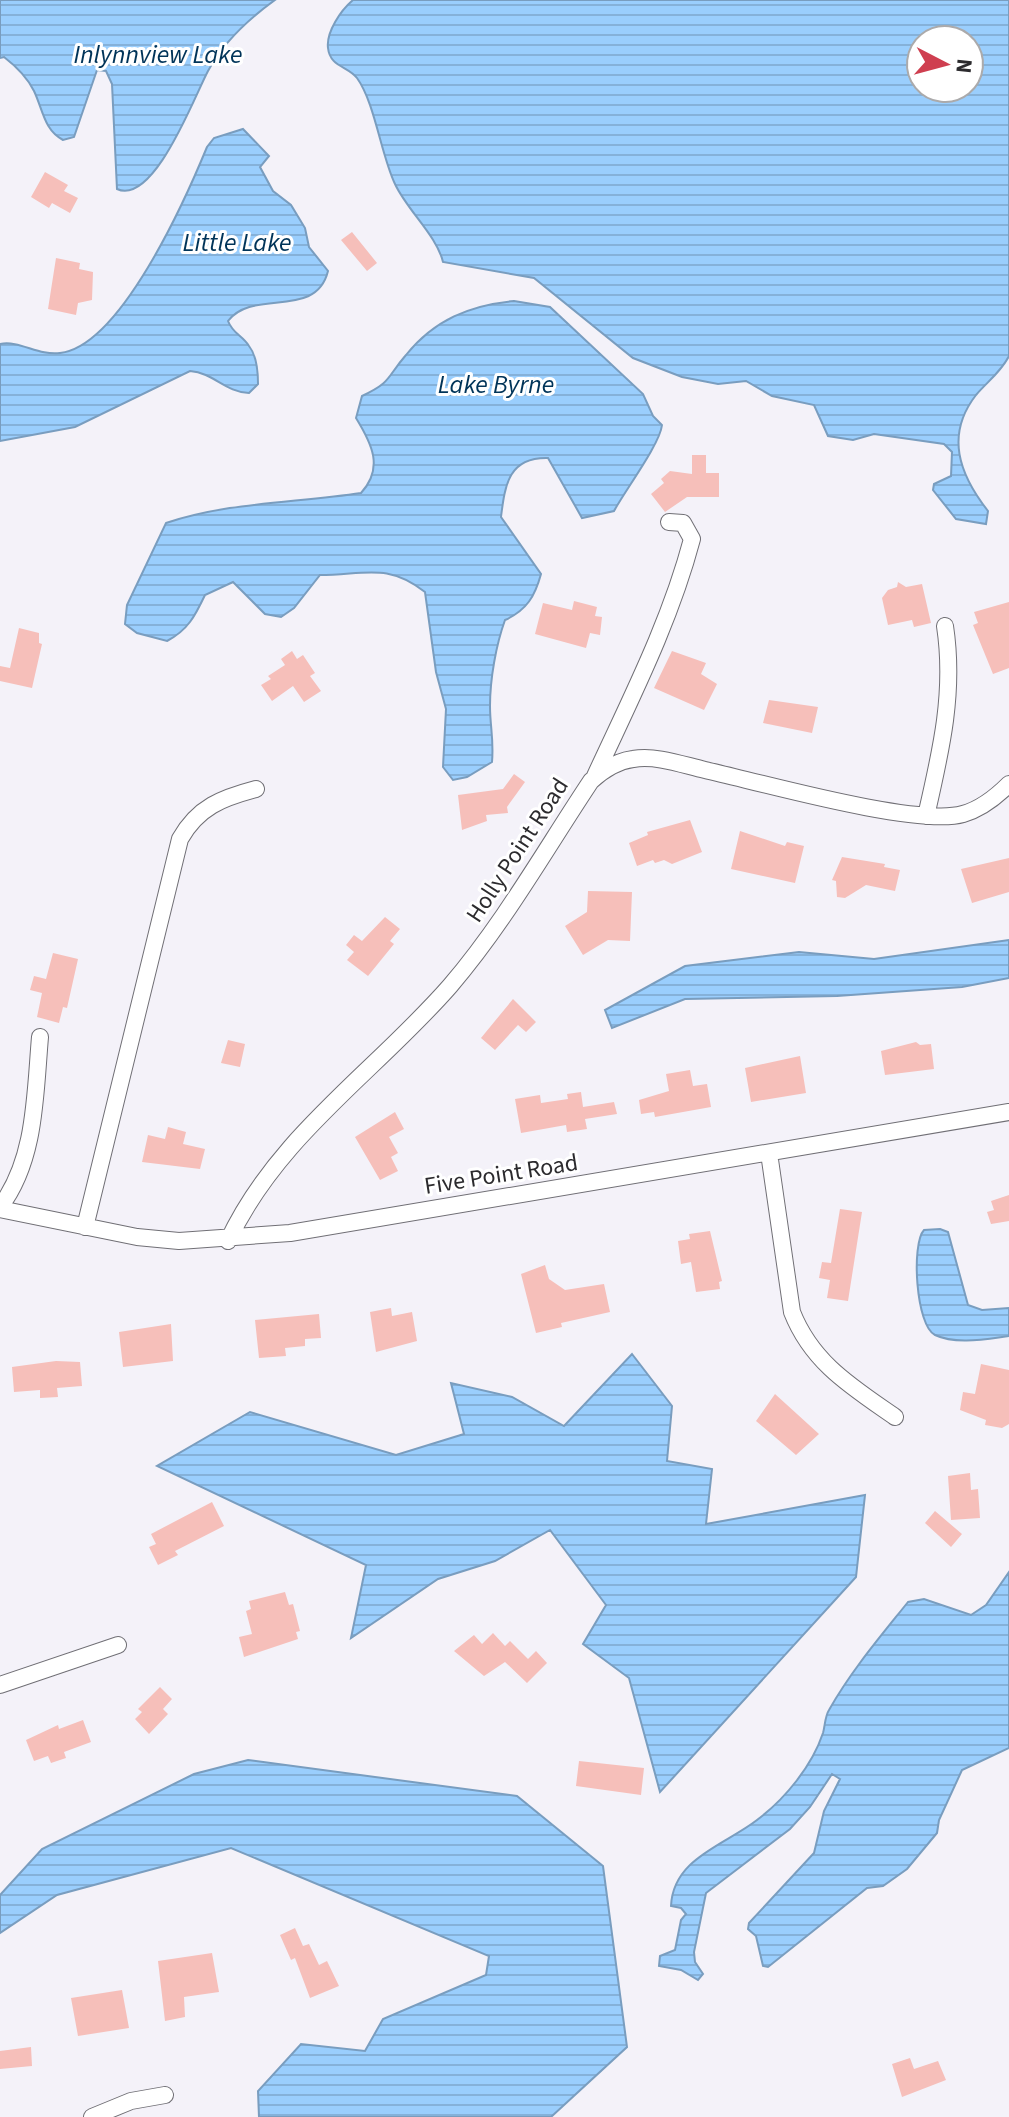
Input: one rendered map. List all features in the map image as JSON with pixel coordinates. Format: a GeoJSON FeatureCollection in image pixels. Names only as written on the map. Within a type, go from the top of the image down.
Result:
{"type":"FeatureCollection","features":[{"type":"Feature","properties":{"kind":"street"},"geometry":{"type":"LineString","coordinates":[[594,778],[667,618],[681,580],[692,539],[683,523],[669,522]]}},
{"type":"Feature","properties":{"kind":"street"},"geometry":{"type":"LineString","coordinates":[[926,816],[947,723],[950,688],[945,626]]}},
{"type":"Feature","properties":{"kind":"street","name":"Holly Point Road"},"geometry":{"type":"LineString","coordinates":[[228,1241],[242,1211],[279,1157],[394,1045],[483,945],[594,778],[619,762],[652,758],[926,816],[966,813],[986,804],[1009,784]]}},
{"type":"Feature","properties":{"kind":"street"},"geometry":{"type":"LineString","coordinates":[[85,1227],[180,839],[199,813],[213,803],[256,789]]}},
{"type":"Feature","properties":{"kind":"street"},"geometry":{"type":"LineString","coordinates":[[0,1208],[21,1174],[27,1154],[40,1037]]}},
{"type":"Feature","properties":{"kind":"street","name":"Five Point Road"},"geometry":{"type":"LineString","coordinates":[[0,1208],[151,1239],[228,1241],[1009,1112]]}},
{"type":"Feature","properties":{"kind":"street"},"geometry":{"type":"LineString","coordinates":[[769,1153],[792,1312],[800,1332],[826,1367],[895,1417]]}},
{"type":"Feature","properties":{"kind":"street"},"geometry":{"type":"LineString","coordinates":[[0,1685],[118,1645]]}},
{"type":"Feature","properties":{"kind":"street"},"geometry":{"type":"LineString","coordinates":[[92,2117],[131,2101],[165,2095]]}},
{"type":"Feature","properties":{"kind":"water","name":"Inlynnview Lake"},"geometry":{"type":"Polygon","coordinates":[[[0,0],[275,0],[247,23],[221,51],[172,145],[145,181],[131,190],[117,189],[112,84],[106,71],[97,70],[74,137],[63,140],[48,125],[25,77],[4,57],[0,58],[0,0]]]}},
{"type":"Feature","properties":{"kind":"water"},"geometry":{"type":"Polygon","coordinates":[[[353,0],[1009,0],[1009,356],[966,410],[959,440],[963,469],[988,511],[986,524],[956,519],[933,490],[934,484],[951,476],[952,452],[944,444],[874,434],[853,440],[828,436],[814,405],[772,396],[746,381],[718,384],[682,377],[633,358],[534,278],[443,262],[435,242],[395,184],[373,115],[357,78],[329,54],[328,42],[339,15],[353,0]]]}},
{"type":"Feature","properties":{"kind":"water","name":"Little Lake"},"geometry":{"type":"Polygon","coordinates":[[[243,129],[269,156],[260,167],[273,191],[291,205],[305,228],[309,247],[328,271],[321,286],[311,295],[298,300],[252,306],[239,311],[228,321],[252,350],[258,384],[249,393],[241,392],[190,371],[75,427],[0,441],[0,344],[60,353],[83,344],[106,325],[128,298],[167,233],[207,147],[214,138],[243,129]]]}},
{"type":"Feature","properties":{"kind":"water","name":"Lake Byrne"},"geometry":{"type":"Polygon","coordinates":[[[514,301],[550,307],[643,394],[653,416],[662,425],[649,455],[614,511],[582,518],[548,458],[525,462],[511,475],[501,517],[541,574],[529,602],[505,620],[499,640],[490,696],[492,762],[467,777],[453,780],[443,767],[446,709],[436,672],[425,592],[399,577],[375,572],[320,575],[294,608],[281,617],[265,614],[233,582],[205,595],[190,622],[167,641],[137,633],[125,624],[127,605],[166,523],[238,507],[361,493],[368,484],[374,465],[371,447],[356,418],[362,396],[384,383],[428,332],[454,316],[482,306],[514,301]]]}},
{"type":"Feature","properties":{"kind":"water"},"geometry":{"type":"Polygon","coordinates":[[[1009,940],[1009,978],[962,987],[837,996],[685,999],[612,1028],[605,1010],[685,966],[799,952],[874,959],[1009,940]]]}},
{"type":"Feature","properties":{"kind":"water"},"geometry":{"type":"Polygon","coordinates":[[[924,1230],[948,1232],[968,1305],[982,1310],[1009,1308],[1009,1336],[952,1340],[935,1335],[929,1328],[920,1302],[918,1251],[924,1230]]]}},
{"type":"Feature","properties":{"kind":"water"},"geometry":{"type":"Polygon","coordinates":[[[632,1354],[672,1406],[667,1461],[712,1469],[706,1524],[865,1495],[856,1577],[660,1792],[629,1678],[583,1644],[606,1605],[550,1530],[495,1561],[438,1579],[351,1638],[366,1565],[157,1466],[250,1412],[396,1455],[464,1434],[451,1383],[512,1397],[564,1426],[632,1354]]]}},
{"type":"Feature","properties":{"kind":"water"},"geometry":{"type":"Polygon","coordinates":[[[1009,1572],[1009,1748],[962,1770],[939,1820],[937,1833],[907,1869],[883,1886],[867,1888],[768,1967],[763,1966],[756,1936],[748,1929],[749,1923],[814,1853],[824,1811],[840,1779],[832,1774],[810,1807],[790,1829],[706,1893],[694,1952],[695,1962],[703,1974],[698,1980],[681,1970],[659,1966],[660,1956],[675,1950],[681,1920],[686,1914],[681,1908],[671,1906],[681,1876],[703,1854],[744,1829],[787,1792],[812,1758],[828,1712],[838,1696],[866,1654],[908,1602],[924,1599],[971,1615],[986,1605],[1009,1572]]]}},
{"type":"Feature","properties":{"kind":"water"},"geometry":{"type":"Polygon","coordinates":[[[248,1760],[517,1796],[603,1866],[627,2047],[551,2117],[259,2117],[258,2091],[301,2044],[365,2051],[383,2019],[486,1975],[489,1956],[231,1848],[57,1895],[0,1933],[0,1895],[42,1849],[194,1774],[248,1760]]]}},
{"type":"Feature","properties":{"kind":"building"},"geometry":{"type":"Polygon","coordinates":[[[45,172],[68,185],[64,191],[78,198],[70,213],[52,203],[49,208],[31,197],[45,172]]]}},
{"type":"Feature","properties":{"kind":"building"},"geometry":{"type":"Polygon","coordinates":[[[352,232],[377,263],[367,271],[341,240],[352,232]]]}},
{"type":"Feature","properties":{"kind":"building"},"geometry":{"type":"Polygon","coordinates":[[[56,258],[80,263],[79,269],[93,272],[92,300],[78,303],[76,315],[48,309],[56,258]]]}},
{"type":"Feature","properties":{"kind":"building"},"geometry":{"type":"Polygon","coordinates":[[[692,455],[706,455],[706,473],[719,473],[719,497],[687,497],[665,512],[651,494],[664,483],[661,479],[670,471],[692,474],[692,455]]]}},
{"type":"Feature","properties":{"kind":"building"},"geometry":{"type":"Polygon","coordinates":[[[898,582],[906,587],[922,584],[931,623],[914,627],[912,620],[888,625],[882,598],[888,590],[897,587],[898,582]]]}},
{"type":"Feature","properties":{"kind":"building"},"geometry":{"type":"Polygon","coordinates":[[[574,601],[597,607],[595,616],[602,617],[600,635],[590,633],[586,648],[535,634],[543,603],[572,610],[574,601]]]}},
{"type":"Feature","properties":{"kind":"building"},"geometry":{"type":"Polygon","coordinates":[[[1009,602],[1009,668],[993,674],[973,625],[978,623],[974,612],[1009,602]]]}},
{"type":"Feature","properties":{"kind":"building"},"geometry":{"type":"Polygon","coordinates":[[[19,628],[39,633],[39,643],[42,644],[32,688],[0,681],[0,666],[10,668],[19,628]]]}},
{"type":"Feature","properties":{"kind":"building"},"geometry":{"type":"Polygon","coordinates":[[[292,651],[297,659],[303,655],[315,673],[310,676],[321,691],[304,702],[293,686],[272,701],[261,685],[271,679],[268,676],[285,665],[281,659],[292,651]]]}},
{"type":"Feature","properties":{"kind":"building"},"geometry":{"type":"Polygon","coordinates":[[[672,651],[706,663],[701,674],[717,684],[704,710],[654,688],[672,651]]]}},
{"type":"Feature","properties":{"kind":"building"},"geometry":{"type":"Polygon","coordinates":[[[769,700],[818,707],[812,733],[763,723],[769,700]]]}},
{"type":"Feature","properties":{"kind":"building"},"geometry":{"type":"Polygon","coordinates":[[[514,774],[525,782],[507,807],[508,813],[486,815],[487,821],[462,830],[458,795],[503,789],[514,774]]]}},
{"type":"Feature","properties":{"kind":"building"},"geometry":{"type":"Polygon","coordinates":[[[690,820],[702,852],[672,864],[664,860],[655,863],[653,860],[637,866],[629,843],[648,835],[647,832],[690,820]]]}},
{"type":"Feature","properties":{"kind":"building"},"geometry":{"type":"Polygon","coordinates":[[[740,831],[785,846],[787,842],[804,846],[795,883],[731,869],[740,831]]]}},
{"type":"Feature","properties":{"kind":"building"},"geometry":{"type":"Polygon","coordinates":[[[842,857],[885,864],[884,867],[900,870],[895,891],[866,885],[845,898],[837,897],[836,881],[832,880],[842,857]]]}},
{"type":"Feature","properties":{"kind":"building"},"geometry":{"type":"Polygon","coordinates":[[[1009,858],[1009,892],[972,903],[961,869],[1009,858]]]}},
{"type":"Feature","properties":{"kind":"building"},"geometry":{"type":"Polygon","coordinates":[[[588,891],[632,892],[630,941],[608,940],[583,955],[565,926],[587,912],[588,891]]]}},
{"type":"Feature","properties":{"kind":"building"},"geometry":{"type":"Polygon","coordinates":[[[385,917],[400,929],[390,941],[394,944],[368,976],[347,960],[354,952],[346,945],[354,935],[362,941],[385,917]]]}},
{"type":"Feature","properties":{"kind":"building"},"geometry":{"type":"Polygon","coordinates":[[[53,953],[78,959],[67,1008],[63,1007],[59,1023],[37,1017],[42,993],[30,990],[34,976],[46,979],[53,953]]]}},
{"type":"Feature","properties":{"kind":"building"},"geometry":{"type":"Polygon","coordinates":[[[513,999],[536,1022],[526,1032],[518,1025],[495,1050],[481,1038],[513,999]]]}},
{"type":"Feature","properties":{"kind":"building"},"geometry":{"type":"Polygon","coordinates":[[[228,1040],[245,1044],[240,1067],[221,1063],[228,1040]]]}},
{"type":"Feature","properties":{"kind":"building"},"geometry":{"type":"Polygon","coordinates":[[[916,1042],[920,1045],[931,1044],[934,1069],[885,1075],[881,1051],[916,1042]]]}},
{"type":"Feature","properties":{"kind":"building"},"geometry":{"type":"Polygon","coordinates":[[[800,1056],[806,1093],[751,1102],[745,1068],[800,1056]]]}},
{"type":"Feature","properties":{"kind":"building"},"geometry":{"type":"Polygon","coordinates":[[[690,1070],[693,1086],[707,1084],[711,1107],[655,1117],[654,1112],[641,1114],[639,1100],[669,1091],[666,1074],[690,1070]]]}},
{"type":"Feature","properties":{"kind":"building"},"geometry":{"type":"Polygon","coordinates":[[[581,1092],[583,1107],[614,1102],[617,1114],[585,1119],[587,1129],[567,1132],[566,1125],[521,1133],[515,1099],[540,1095],[541,1103],[568,1099],[567,1094],[581,1092]]]}},
{"type":"Feature","properties":{"kind":"building"},"geometry":{"type":"Polygon","coordinates":[[[395,1112],[404,1129],[389,1137],[398,1153],[391,1157],[398,1171],[380,1180],[355,1137],[395,1112]]]}},
{"type":"Feature","properties":{"kind":"building"},"geometry":{"type":"Polygon","coordinates":[[[168,1127],[186,1132],[183,1144],[205,1149],[200,1169],[142,1162],[148,1135],[165,1139],[168,1127]]]}},
{"type":"Feature","properties":{"kind":"building"},"geometry":{"type":"Polygon","coordinates":[[[1009,1195],[1009,1221],[991,1224],[987,1212],[994,1210],[991,1201],[1009,1195]]]}},
{"type":"Feature","properties":{"kind":"building"},"geometry":{"type":"Polygon","coordinates":[[[840,1209],[862,1212],[848,1301],[827,1298],[830,1280],[819,1278],[822,1262],[831,1263],[840,1209]]]}},
{"type":"Feature","properties":{"kind":"building"},"geometry":{"type":"Polygon","coordinates":[[[710,1231],[722,1281],[719,1282],[720,1289],[696,1292],[691,1262],[681,1264],[678,1241],[690,1239],[689,1234],[710,1231]]]}},
{"type":"Feature","properties":{"kind":"building"},"geometry":{"type":"Polygon","coordinates":[[[545,1265],[549,1279],[565,1290],[604,1284],[610,1312],[561,1323],[562,1327],[536,1333],[521,1274],[545,1265]]]}},
{"type":"Feature","properties":{"kind":"building"},"geometry":{"type":"Polygon","coordinates":[[[391,1308],[392,1316],[412,1312],[417,1341],[376,1352],[370,1312],[391,1308]]]}},
{"type":"Feature","properties":{"kind":"building"},"geometry":{"type":"Polygon","coordinates":[[[319,1314],[321,1338],[305,1339],[305,1346],[285,1348],[286,1356],[259,1358],[255,1320],[319,1314]]]}},
{"type":"Feature","properties":{"kind":"building"},"geometry":{"type":"Polygon","coordinates":[[[171,1324],[173,1361],[123,1367],[119,1332],[171,1324]]]}},
{"type":"Feature","properties":{"kind":"building"},"geometry":{"type":"Polygon","coordinates":[[[56,1361],[80,1362],[82,1386],[57,1388],[58,1397],[40,1398],[40,1390],[14,1392],[12,1367],[56,1361]]]}},
{"type":"Feature","properties":{"kind":"building"},"geometry":{"type":"Polygon","coordinates":[[[981,1364],[1009,1370],[1009,1424],[1002,1428],[985,1425],[986,1420],[960,1410],[963,1392],[975,1394],[981,1364]]]}},
{"type":"Feature","properties":{"kind":"building"},"geometry":{"type":"Polygon","coordinates":[[[775,1394],[819,1434],[796,1455],[756,1421],[775,1394]]]}},
{"type":"Feature","properties":{"kind":"building"},"geometry":{"type":"Polygon","coordinates":[[[970,1473],[971,1490],[978,1489],[980,1518],[951,1520],[948,1476],[970,1473]]]}},
{"type":"Feature","properties":{"kind":"building"},"geometry":{"type":"Polygon","coordinates":[[[212,1502],[224,1526],[175,1551],[178,1555],[158,1565],[149,1547],[156,1544],[151,1534],[212,1502]]]}},
{"type":"Feature","properties":{"kind":"building"},"geometry":{"type":"Polygon","coordinates":[[[935,1511],[962,1534],[951,1547],[925,1523],[935,1511]]]}},
{"type":"Feature","properties":{"kind":"building"},"geometry":{"type":"Polygon","coordinates":[[[285,1592],[289,1605],[293,1604],[300,1631],[296,1632],[298,1639],[244,1657],[239,1637],[252,1634],[246,1611],[251,1609],[249,1601],[285,1592]]]}},
{"type":"Feature","properties":{"kind":"building"},"geometry":{"type":"Polygon","coordinates":[[[493,1633],[505,1646],[510,1641],[528,1659],[536,1651],[547,1663],[527,1683],[505,1662],[484,1676],[454,1651],[474,1635],[482,1644],[493,1633]]]}},
{"type":"Feature","properties":{"kind":"building"},"geometry":{"type":"Polygon","coordinates":[[[160,1687],[172,1699],[163,1709],[168,1714],[149,1734],[135,1719],[142,1712],[138,1709],[160,1687]]]}},
{"type":"Feature","properties":{"kind":"building"},"geometry":{"type":"Polygon","coordinates":[[[83,1720],[91,1742],[64,1752],[66,1758],[51,1763],[48,1756],[34,1761],[26,1740],[58,1725],[59,1729],[83,1720]]]}},
{"type":"Feature","properties":{"kind":"building"},"geometry":{"type":"Polygon","coordinates":[[[579,1761],[644,1768],[641,1795],[576,1786],[579,1761]]]}},
{"type":"Feature","properties":{"kind":"building"},"geometry":{"type":"Polygon","coordinates":[[[295,1928],[303,1946],[309,1944],[319,1965],[327,1961],[339,1986],[310,1998],[295,1958],[291,1960],[280,1935],[295,1928]]]}},
{"type":"Feature","properties":{"kind":"building"},"geometry":{"type":"Polygon","coordinates":[[[212,1953],[219,1992],[184,1997],[185,2017],[165,2021],[158,1961],[212,1953]]]}},
{"type":"Feature","properties":{"kind":"building"},"geometry":{"type":"Polygon","coordinates":[[[122,1990],[129,2028],[78,2036],[71,1998],[122,1990]]]}},
{"type":"Feature","properties":{"kind":"building"},"geometry":{"type":"Polygon","coordinates":[[[31,2047],[32,2066],[0,2069],[0,2051],[31,2047]]]}},
{"type":"Feature","properties":{"kind":"building"},"geometry":{"type":"Polygon","coordinates":[[[910,2058],[914,2069],[938,2061],[946,2080],[902,2097],[892,2064],[910,2058]]]}}]}
